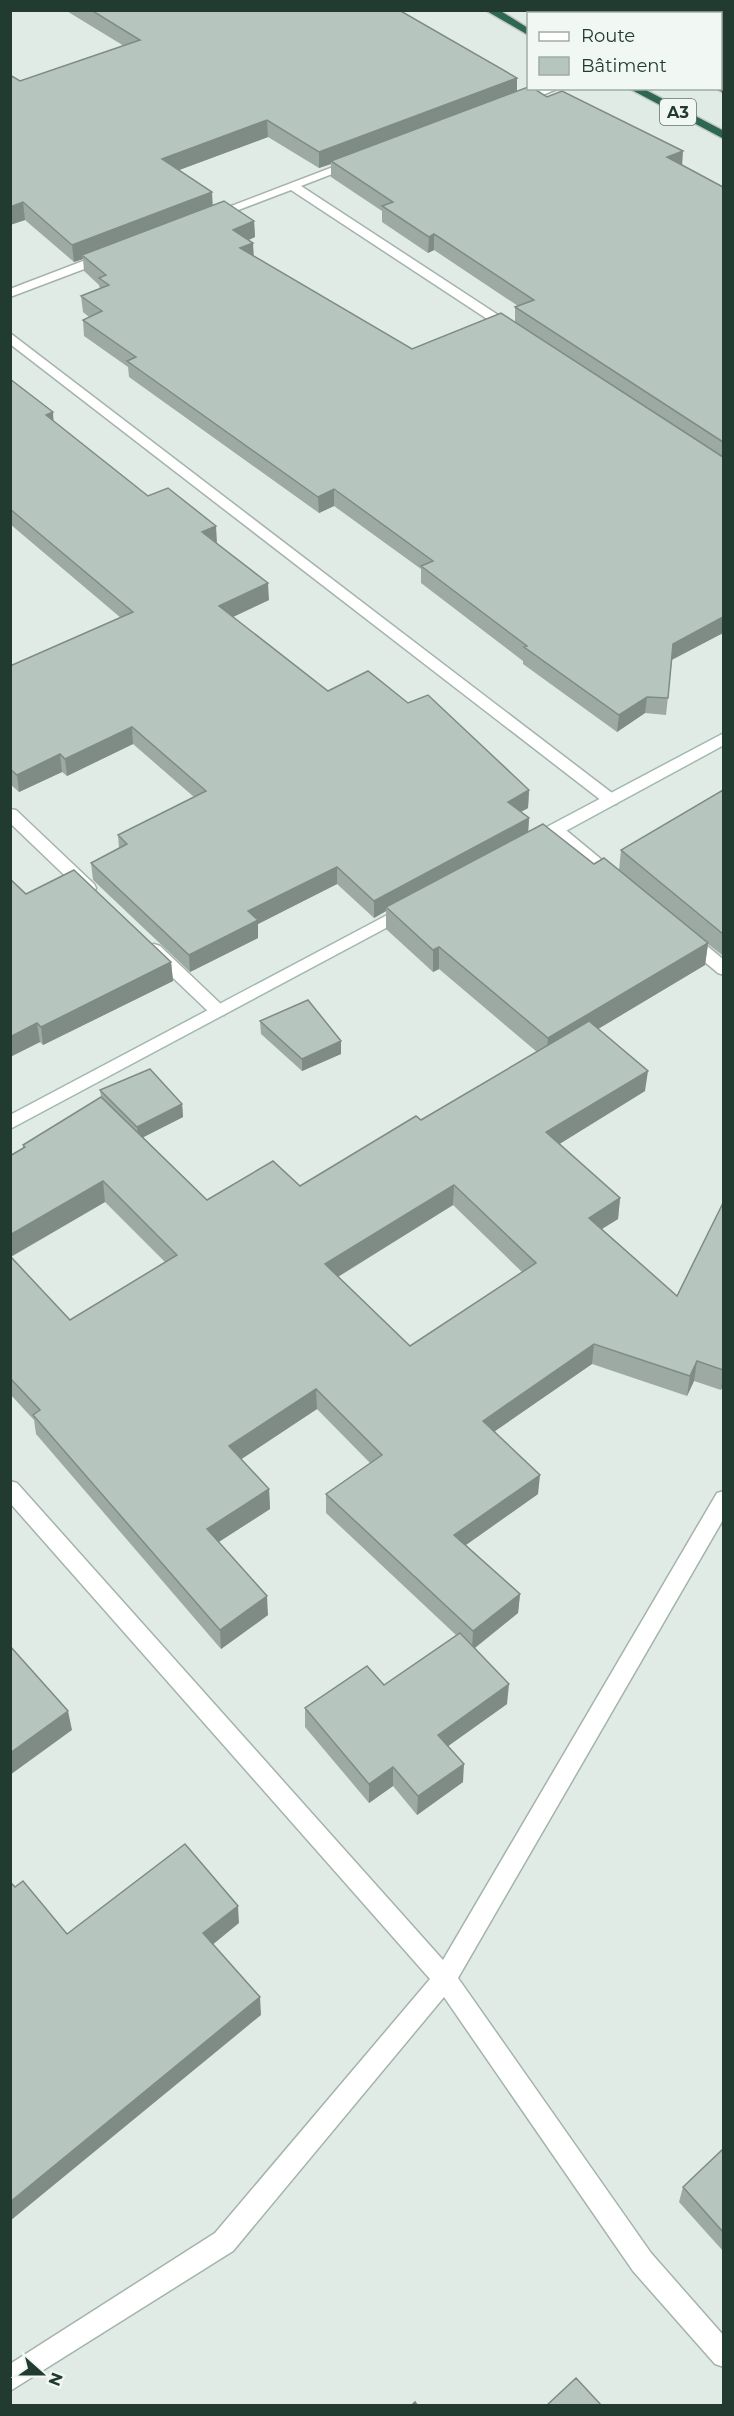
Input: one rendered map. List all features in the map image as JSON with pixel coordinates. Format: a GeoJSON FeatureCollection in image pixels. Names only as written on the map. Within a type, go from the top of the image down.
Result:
{"type":"FeatureCollection","features":[{"type":"Feature","properties":{"kind":"highway"},"geometry":{"type":"LineString","coordinates":[[490,10],[527,31]]}},
{"type":"Feature","properties":{"kind":"highway","name":"A3"},"geometry":{"type":"LineString","coordinates":[[637,90],[723,136]]}},
{"type":"Feature","properties":{"kind":"street"},"geometry":{"type":"LineString","coordinates":[[510,105],[549,90]]}},
{"type":"Feature","properties":{"kind":"street"},"geometry":{"type":"LineString","coordinates":[[194,222],[368,157]]}},
{"type":"Feature","properties":{"kind":"street"},"geometry":{"type":"LineString","coordinates":[[291,185],[527,340]]}},
{"type":"Feature","properties":{"kind":"street"},"geometry":{"type":"LineString","coordinates":[[10,293],[118,251]]}},
{"type":"Feature","properties":{"kind":"street"},"geometry":{"type":"LineString","coordinates":[[10,337],[611,800]]}},
{"type":"Feature","properties":{"kind":"street"},"geometry":{"type":"LineString","coordinates":[[513,852],[723,738]]}},
{"type":"Feature","properties":{"kind":"street"},"geometry":{"type":"LineString","coordinates":[[10,814],[97,896]]}},
{"type":"Feature","properties":{"kind":"street"},"geometry":{"type":"LineString","coordinates":[[555,830],[626,888]]}},
{"type":"Feature","properties":{"kind":"street"},"geometry":{"type":"LineString","coordinates":[[10,1123],[418,903]]}},
{"type":"Feature","properties":{"kind":"street"},"geometry":{"type":"LineString","coordinates":[[679,932],[723,969]]}},
{"type":"Feature","properties":{"kind":"street"},"geometry":{"type":"LineString","coordinates":[[140,937],[218,1011]]}},
{"type":"Feature","properties":{"kind":"street"},"geometry":{"type":"LineString","coordinates":[[10,1489],[445,1979],[642,2262],[723,2355]]}},
{"type":"Feature","properties":{"kind":"street"},"geometry":{"type":"LineString","coordinates":[[10,2379],[224,2242],[445,1979],[723,1499]]}},
{"type":"Feature","properties":{"kind":"building"},"geometry":{"type":"Polygon","coordinates":[[[91,10],[399,10],[517,78],[319,152],[267,120],[162,159],[212,192],[72,245],[23,202],[10,207],[10,75],[20,81],[140,40],[91,10]]]}},
{"type":"Feature","properties":{"kind":"building"},"geometry":{"type":"Polygon","coordinates":[[[527,87],[527,90],[536,90],[547,97],[562,91],[683,151],[667,157],[723,187],[723,442],[515,307],[534,300],[434,234],[429,237],[382,206],[393,202],[331,161],[527,87]]]}},
{"type":"Feature","properties":{"kind":"building"},"geometry":{"type":"Polygon","coordinates":[[[224,201],[254,221],[233,230],[253,243],[240,248],[412,349],[501,313],[723,457],[723,617],[673,644],[668,698],[647,697],[619,715],[524,647],[527,646],[421,566],[433,561],[334,489],[318,497],[127,361],[136,357],[83,320],[102,311],[81,296],[109,285],[99,278],[106,275],[82,255],[224,201]]]}},
{"type":"Feature","properties":{"kind":"building"},"geometry":{"type":"Polygon","coordinates":[[[10,379],[53,412],[46,415],[148,496],[168,488],[216,526],[202,532],[268,583],[219,606],[328,691],[368,671],[408,703],[428,695],[529,790],[508,802],[529,818],[374,901],[337,867],[248,911],[258,920],[189,955],[91,863],[127,844],[118,835],[206,791],[132,727],[65,759],[60,754],[17,775],[10,769],[10,666],[133,612],[10,509],[10,379]]]}},
{"type":"Feature","properties":{"kind":"building"},"geometry":{"type":"Polygon","coordinates":[[[723,790],[723,934],[621,850],[723,790]]]}},
{"type":"Feature","properties":{"kind":"building"},"geometry":{"type":"Polygon","coordinates":[[[543,824],[594,864],[604,858],[708,943],[548,1038],[439,947],[433,950],[386,907],[543,824]]]}},
{"type":"Feature","properties":{"kind":"building"},"geometry":{"type":"Polygon","coordinates":[[[74,870],[171,962],[41,1027],[37,1023],[10,1037],[10,879],[26,894],[74,870]]]}},
{"type":"Feature","properties":{"kind":"building"},"geometry":{"type":"Polygon","coordinates":[[[308,1000],[341,1041],[302,1059],[260,1021],[308,1000]]]}},
{"type":"Feature","properties":{"kind":"building"},"geometry":{"type":"Polygon","coordinates":[[[589,1021],[648,1071],[546,1132],[620,1198],[589,1218],[677,1296],[723,1203],[723,1370],[697,1361],[690,1376],[594,1344],[483,1421],[540,1475],[454,1535],[520,1594],[473,1631],[326,1494],[382,1455],[316,1389],[229,1446],[269,1489],[207,1529],[267,1596],[220,1630],[33,1415],[40,1410],[10,1378],[10,1256],[70,1320],[177,1255],[103,1181],[10,1235],[10,1156],[25,1147],[23,1145],[101,1097],[207,1200],[273,1161],[300,1186],[416,1116],[421,1120],[589,1021]],[[454,1185],[325,1264],[410,1346],[536,1263],[454,1185]]]}},
{"type":"Feature","properties":{"kind":"building"},"geometry":{"type":"Polygon","coordinates":[[[150,1069],[182,1104],[137,1127],[100,1090],[150,1069]]]}},
{"type":"Feature","properties":{"kind":"building"},"geometry":{"type":"Polygon","coordinates":[[[460,1633],[509,1684],[438,1735],[464,1764],[418,1796],[393,1767],[369,1784],[305,1708],[367,1666],[384,1685],[460,1633]]]}},
{"type":"Feature","properties":{"kind":"building"},"geometry":{"type":"Polygon","coordinates":[[[10,1646],[68,1711],[10,1753],[10,1646]]]}},
{"type":"Feature","properties":{"kind":"building"},"geometry":{"type":"Polygon","coordinates":[[[185,1844],[238,1906],[203,1933],[260,1997],[10,2202],[10,1882],[15,1887],[23,1881],[67,1934],[185,1844]]]}},
{"type":"Feature","properties":{"kind":"building"},"geometry":{"type":"Polygon","coordinates":[[[723,2149],[723,2232],[683,2187],[723,2149]]]}},
{"type":"Feature","properties":{"kind":"building"},"geometry":{"type":"Polygon","coordinates":[[[576,2378],[602,2406],[546,2406],[576,2378]]]}}]}
